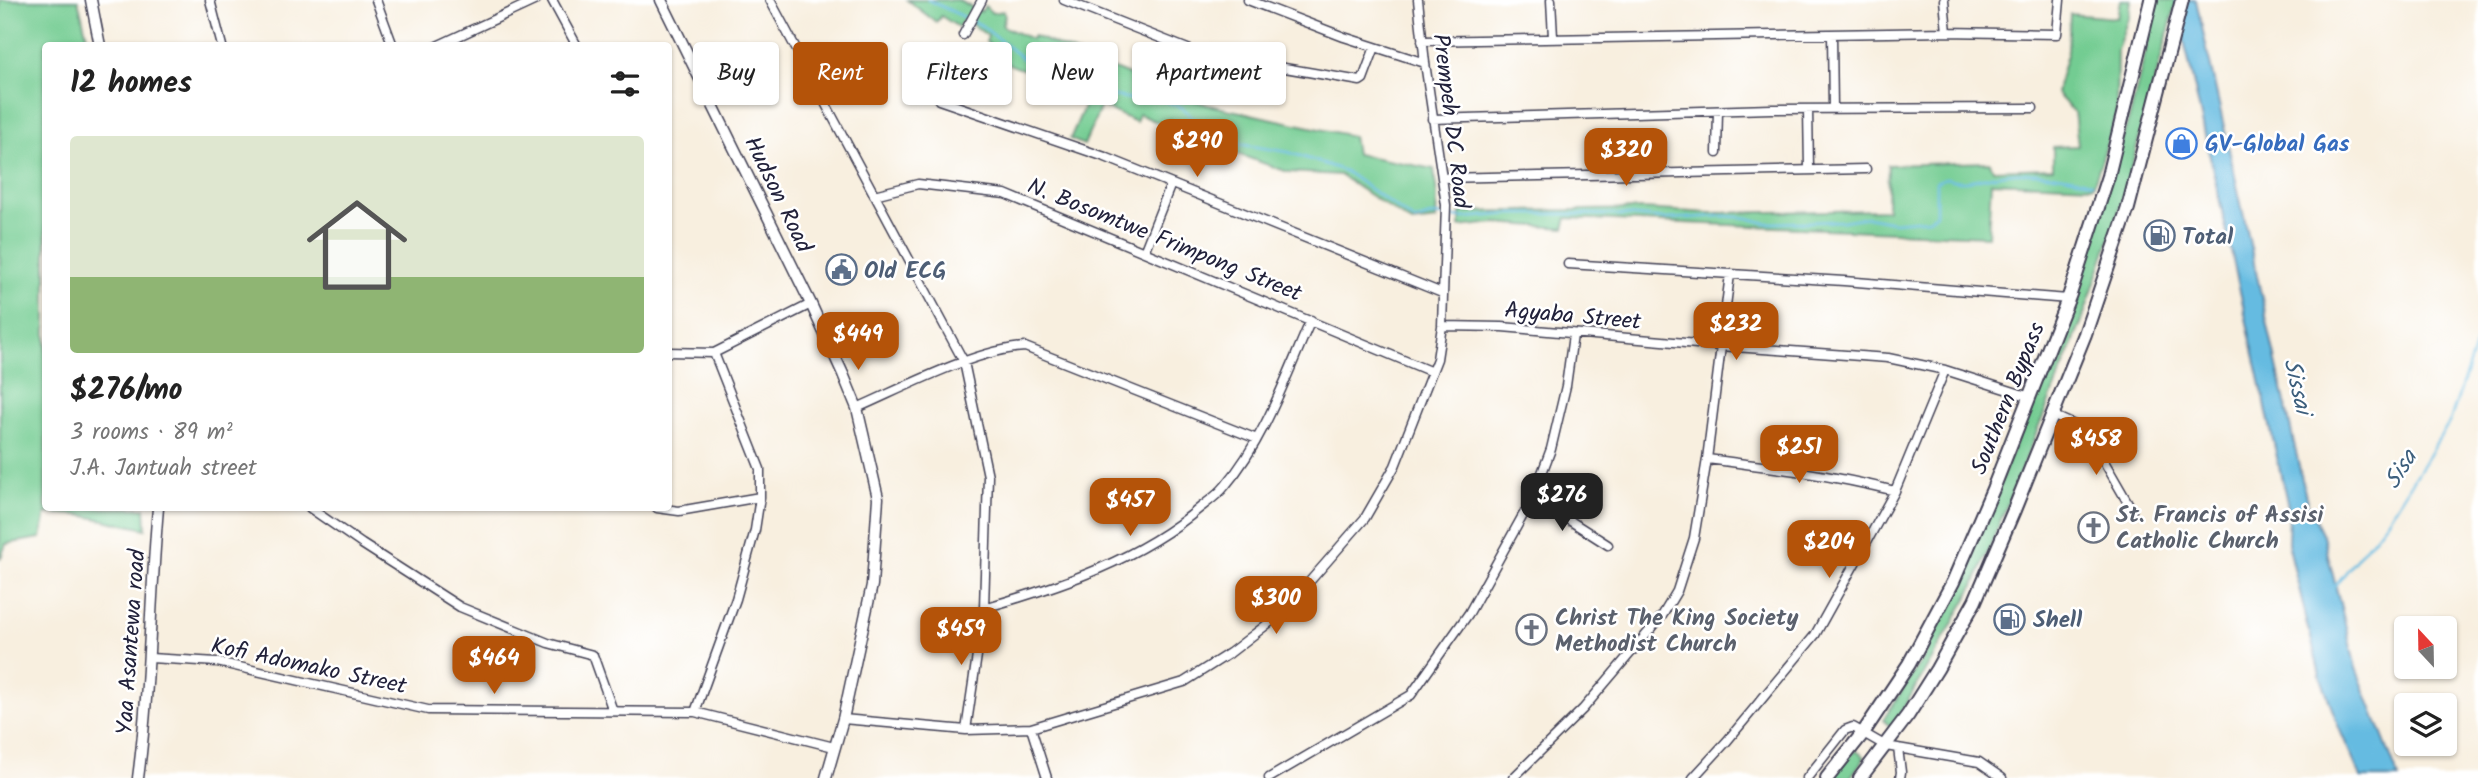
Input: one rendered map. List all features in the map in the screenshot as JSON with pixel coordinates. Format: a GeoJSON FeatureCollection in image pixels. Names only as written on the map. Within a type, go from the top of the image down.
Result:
{"type":"FeatureCollection","features":[{"type":"Feature","properties":{"kind":"highway","name":"Southern Bypass"},"geometry":{"type":"LineString","coordinates":[[1827,778],[1863,733],[1909,664],[1948,592],[1993,489],[2068,299],[2108,176],[2151,0]]}},
{"type":"Feature","properties":{"kind":"highway","name":"Southern Bypass"},"geometry":{"type":"LineString","coordinates":[[1860,778],[1892,747],[1975,601],[2052,415],[2085,334],[2128,208],[2182,0]]}},
{"type":"Feature","properties":{"kind":"street"},"geometry":{"type":"LineString","coordinates":[[91,0],[99,42]]}},
{"type":"Feature","properties":{"kind":"street"},"geometry":{"type":"LineString","coordinates":[[210,0],[221,42]]}},
{"type":"Feature","properties":{"kind":"street"},"geometry":{"type":"LineString","coordinates":[[376,0],[392,42]]}},
{"type":"Feature","properties":{"kind":"street"},"geometry":{"type":"LineString","coordinates":[[446,42],[536,0]]}},
{"type":"Feature","properties":{"kind":"street"},"geometry":{"type":"LineString","coordinates":[[552,0],[574,42]]}},
{"type":"Feature","properties":{"kind":"street","name":"Hudson Road"},"geometry":{"type":"LineString","coordinates":[[661,0],[811,304],[857,408],[878,498],[872,585],[843,719],[826,778]]}},
{"type":"Feature","properties":{"kind":"street"},"geometry":{"type":"LineString","coordinates":[[770,0],[964,362],[988,476],[984,608],[966,730]]}},
{"type":"Feature","properties":{"kind":"street"},"geometry":{"type":"LineString","coordinates":[[963,35],[982,0]]}},
{"type":"Feature","properties":{"kind":"street"},"geometry":{"type":"LineString","coordinates":[[1065,0],[1198,53],[1360,81],[1374,47]]}},
{"type":"Feature","properties":{"kind":"street"},"geometry":{"type":"LineString","coordinates":[[1248,0],[1425,63]]}},
{"type":"Feature","properties":{"kind":"street","name":"Prempeh DC Road"},"geometry":{"type":"LineString","coordinates":[[843,719],[966,730],[1031,728],[1184,682],[1230,653],[1283,612],[1365,519],[1395,466],[1437,359],[1442,326],[1446,205],[1432,119],[1418,0]]}},
{"type":"Feature","properties":{"kind":"street"},"geometry":{"type":"LineString","coordinates":[[1551,0],[1553,37]]}},
{"type":"Feature","properties":{"kind":"street"},"geometry":{"type":"LineString","coordinates":[[1944,0],[1947,32]]}},
{"type":"Feature","properties":{"kind":"street"},"geometry":{"type":"LineString","coordinates":[[1422,41],[1947,32],[2057,33],[2060,0]]}},
{"type":"Feature","properties":{"kind":"street"},"geometry":{"type":"LineString","coordinates":[[1832,35],[1833,109]]}},
{"type":"Feature","properties":{"kind":"street"},"geometry":{"type":"LineString","coordinates":[[954,105],[1105,157],[1443,293]]}},
{"type":"Feature","properties":{"kind":"street"},"geometry":{"type":"LineString","coordinates":[[1432,119],[1808,109],[2033,108]]}},
{"type":"Feature","properties":{"kind":"street"},"geometry":{"type":"LineString","coordinates":[[1808,109],[1809,169]]}},
{"type":"Feature","properties":{"kind":"street"},"geometry":{"type":"LineString","coordinates":[[1717,153],[1718,111]]}},
{"type":"Feature","properties":{"kind":"street"},"geometry":{"type":"LineString","coordinates":[[1442,178],[1866,169]]}},
{"type":"Feature","properties":{"kind":"street","name":"N. Bosomtwe Frimpong Street"},"geometry":{"type":"LineString","coordinates":[[874,195],[918,184],[1005,194],[1432,372]]}},
{"type":"Feature","properties":{"kind":"street"},"geometry":{"type":"LineString","coordinates":[[1144,252],[1171,184]]}},
{"type":"Feature","properties":{"kind":"street"},"geometry":{"type":"LineString","coordinates":[[1568,264],[2068,299]]}},
{"type":"Feature","properties":{"kind":"street"},"geometry":{"type":"LineString","coordinates":[[1514,778],[1583,709],[1662,616],[1684,574],[1694,538],[1707,459],[1730,274]]}},
{"type":"Feature","properties":{"kind":"street"},"geometry":{"type":"LineString","coordinates":[[672,352],[714,353],[811,304]]}},
{"type":"Feature","properties":{"kind":"street"},"geometry":{"type":"LineString","coordinates":[[984,608],[1048,589],[1134,553],[1169,532],[1225,487],[1257,439],[1311,320]]}},
{"type":"Feature","properties":{"kind":"street","name":"Agyaba Street"},"geometry":{"type":"LineString","coordinates":[[1442,326],[1502,327],[1573,335],[1888,358],[1945,370],[2030,397]]}},
{"type":"Feature","properties":{"kind":"street"},"geometry":{"type":"LineString","coordinates":[[1269,778],[1411,695],[1469,613],[1533,497],[1551,449],[1566,386],[1573,335]]}},
{"type":"Feature","properties":{"kind":"street"},"geometry":{"type":"LineString","coordinates":[[857,408],[964,362],[1003,348],[1025,347],[1257,439]]}},
{"type":"Feature","properties":{"kind":"street"},"geometry":{"type":"LineString","coordinates":[[695,712],[736,599],[755,530],[760,497],[760,469],[714,353]]}},
{"type":"Feature","properties":{"kind":"street"},"geometry":{"type":"LineString","coordinates":[[1693,778],[1815,635],[1895,491],[1945,370]]}},
{"type":"Feature","properties":{"kind":"street"},"geometry":{"type":"LineString","coordinates":[[2052,415],[2086,430],[2132,510]]}},
{"type":"Feature","properties":{"kind":"street"},"geometry":{"type":"LineString","coordinates":[[1707,459],[1827,475],[1895,491]]}},
{"type":"Feature","properties":{"kind":"street"},"geometry":{"type":"LineString","coordinates":[[672,510],[680,511],[760,497]]}},
{"type":"Feature","properties":{"kind":"street"},"geometry":{"type":"LineString","coordinates":[[1533,497],[1608,545]]}},
{"type":"Feature","properties":{"kind":"street","name":"Yaa Asantewa road"},"geometry":{"type":"LineString","coordinates":[[138,778],[150,658],[158,511]]}},
{"type":"Feature","properties":{"kind":"street"},"geometry":{"type":"LineString","coordinates":[[314,511],[460,607],[548,643],[593,655],[613,711]]}},
{"type":"Feature","properties":{"kind":"street","name":"Kofi Adomako Street"},"geometry":{"type":"LineString","coordinates":[[150,658],[217,662],[428,710],[695,712],[834,747]]}},
{"type":"Feature","properties":{"kind":"street"},"geometry":{"type":"LineString","coordinates":[[1807,778],[1845,730],[1853,727],[1892,747],[1979,762],[2002,778]]}},
{"type":"Feature","properties":{"kind":"street"},"geometry":{"type":"LineString","coordinates":[[1031,728],[1047,778]]}},
{"type":"Feature","properties":{"kind":"street"},"geometry":{"type":"LineString","coordinates":[[1892,747],[1901,772],[1900,778]]}},
{"type":"Feature","properties":{"kind":"green space"},"geometry":{"type":"Polygon","coordinates":[[[0,0],[78,0],[88,42],[42,42],[42,511],[145,511],[146,529],[80,515],[46,513],[41,538],[6,544],[0,560],[0,0]]]}},
{"type":"Feature","properties":{"kind":"green space"},"geometry":{"type":"Polygon","coordinates":[[[907,0],[958,0],[981,12],[985,6],[992,13],[1003,11],[1005,16],[1002,26],[1031,39],[1034,36],[1049,42],[1026,42],[1026,71],[1012,65],[1012,42],[986,42],[988,36],[964,19],[958,27],[941,16],[936,22],[907,0]]]}},
{"type":"Feature","properties":{"kind":"green space"},"geometry":{"type":"Polygon","coordinates":[[[2120,0],[2131,0],[2129,15],[2117,50],[2116,117],[2093,186],[1991,182],[1988,236],[1567,218],[1564,228],[1495,223],[1460,227],[1460,212],[1643,209],[1710,213],[1887,210],[1888,165],[1990,162],[1993,170],[2053,168],[2053,147],[2078,146],[2074,112],[2056,93],[2068,51],[2070,14],[2117,18],[2120,0]]]}},
{"type":"Feature","properties":{"kind":"green space"},"geometry":{"type":"Polygon","coordinates":[[[2158,0],[2177,0],[2120,208],[2082,321],[1973,588],[1892,728],[1883,720],[1923,658],[1989,510],[2065,317],[2131,112],[2158,0]]]}},
{"type":"Feature","properties":{"kind":"green space"},"geometry":{"type":"Polygon","coordinates":[[[1118,71],[1132,76],[1132,105],[1208,105],[1353,136],[1356,154],[1434,169],[1436,220],[1412,223],[1340,175],[1288,172],[1195,139],[1197,133],[1169,119],[1164,125],[1139,114],[1136,122],[1101,106],[1084,145],[1070,139],[1085,105],[1118,105],[1118,71]]]}},
{"type":"Feature","properties":{"kind":"green space"},"geometry":{"type":"Polygon","coordinates":[[[1855,750],[1865,757],[1850,778],[1832,778],[1855,750]]]}},
{"type":"Feature","properties":{"kind":"water"},"geometry":{"type":"Polygon","coordinates":[[[2175,0],[2196,0],[2307,502],[2323,535],[2356,668],[2399,778],[2361,778],[2338,726],[2320,675],[2288,543],[2289,511],[2175,0]]]}},
{"type":"Feature","properties":{"kind":"waterway"},"geometry":{"type":"LineString","coordinates":[[928,0],[981,25],[1033,67],[1083,90],[1130,99],[1160,99],[1183,108],[1195,121],[1226,142],[1288,152],[1345,171],[1415,221],[1434,215],[1463,218],[1512,214],[1574,214],[1665,219],[1724,216],[1766,223],[1843,221],[1868,217],[1893,222],[1929,219],[1936,214],[1936,182],[1946,178],[1968,181],[2005,174],[2038,173],[2092,183]]}},
{"type":"Feature","properties":{"kind":"waterway","name":"Sisa"},"geometry":{"type":"LineString","coordinates":[[2334,587],[2387,521],[2450,421],[2478,338]]}},
{"type":"Feature","properties":{"kind":"place","name":"GV-Global Gas"},"geometry":{"type":"Point","coordinates":[2182,143]}},
{"type":"Feature","properties":{"kind":"place","name":"Total"},"geometry":{"type":"Point","coordinates":[2159,236]}},
{"type":"Feature","properties":{"kind":"place","name":"Old ECG"},"geometry":{"type":"Point","coordinates":[841,270]}},
{"type":"Feature","properties":{"kind":"place","name":"St. Francis of Assisi Catholic Church"},"geometry":{"type":"Point","coordinates":[2093,527]}},
{"type":"Feature","properties":{"kind":"place","name":"Shell"},"geometry":{"type":"Point","coordinates":[2010,619]}},
{"type":"Feature","properties":{"kind":"place","name":"Christ The King Society Methodist Church"},"geometry":{"type":"Point","coordinates":[1532,630]}},
{"type":"Feature","properties":{"kind":"water label","name":"Sissai"},"geometry":{"type":"Point","coordinates":[2298,386]}}]}
